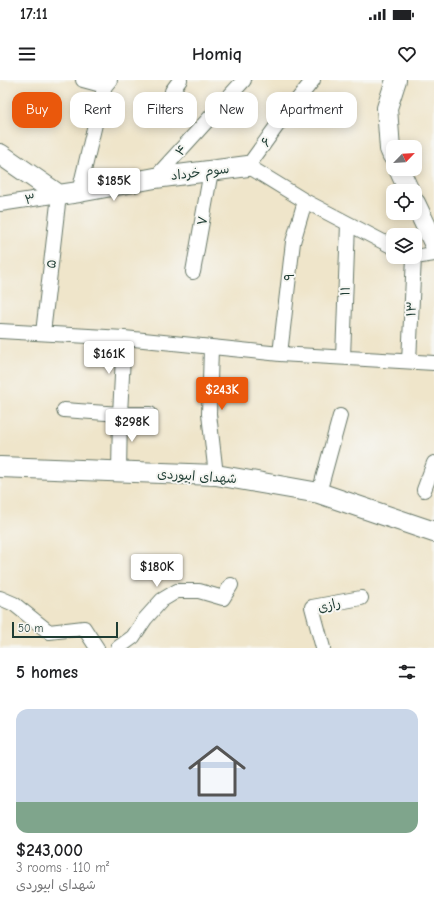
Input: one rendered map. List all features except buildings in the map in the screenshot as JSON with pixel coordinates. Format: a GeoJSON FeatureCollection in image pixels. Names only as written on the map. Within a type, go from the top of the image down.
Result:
{"type":"FeatureCollection","features":[{"type":"Feature","properties":{"kind":"street"},"geometry":{"type":"LineString","coordinates":[[79,192],[107,83],[83,80]]}},
{"type":"Feature","properties":{"kind":"street","name":"۶"},"geometry":{"type":"LineString","coordinates":[[248,166],[313,80]]}},
{"type":"Feature","properties":{"kind":"street"},"geometry":{"type":"LineString","coordinates":[[389,140],[387,108],[396,80]]}},
{"type":"Feature","properties":{"kind":"street","name":"۴"},"geometry":{"type":"LineString","coordinates":[[155,178],[238,82]]}},
{"type":"Feature","properties":{"kind":"street"},"geometry":{"type":"LineString","coordinates":[[0,154],[59,195]]}},
{"type":"Feature","properties":{"kind":"street","name":"سوم خرداد"},"geometry":{"type":"LineString","coordinates":[[59,195],[155,178],[248,166],[305,201],[386,243]]}},
{"type":"Feature","properties":{"kind":"street","name":"۷"},"geometry":{"type":"LineString","coordinates":[[193,272],[211,171]]}},
{"type":"Feature","properties":{"kind":"street","name":"۳"},"geometry":{"type":"LineString","coordinates":[[0,204],[59,195]]}},
{"type":"Feature","properties":{"kind":"street","name":"۵"},"geometry":{"type":"LineString","coordinates":[[43,333],[59,195]]}},
{"type":"Feature","properties":{"kind":"street","name":"۹"},"geometry":{"type":"LineString","coordinates":[[280,354],[293,242],[305,201]]}},
{"type":"Feature","properties":{"kind":"street"},"geometry":{"type":"LineString","coordinates":[[422,218],[434,243]]}},
{"type":"Feature","properties":{"kind":"street","name":"۱۱"},"geometry":{"type":"LineString","coordinates":[[343,357],[348,224]]}},
{"type":"Feature","properties":{"kind":"street"},"geometry":{"type":"LineString","coordinates":[[422,256],[434,254]]}},
{"type":"Feature","properties":{"kind":"street","name":"۱۳"},"geometry":{"type":"LineString","coordinates":[[409,361],[414,264]]}},
{"type":"Feature","properties":{"kind":"street"},"geometry":{"type":"LineString","coordinates":[[0,331],[124,338],[280,354],[434,363]]}},
{"type":"Feature","properties":{"kind":"street"},"geometry":{"type":"LineString","coordinates":[[119,472],[124,338]]}},
{"type":"Feature","properties":{"kind":"street"},"geometry":{"type":"LineString","coordinates":[[211,348],[209,414],[216,475]]}},
{"type":"Feature","properties":{"kind":"street"},"geometry":{"type":"LineString","coordinates":[[64,410],[120,414],[150,414]]}},
{"type":"Feature","properties":{"kind":"street"},"geometry":{"type":"LineString","coordinates":[[319,493],[340,416]]}},
{"type":"Feature","properties":{"kind":"street"},"geometry":{"type":"LineString","coordinates":[[424,490],[434,463]]}},
{"type":"Feature","properties":{"kind":"street","name":"شهدای ابیوردی"},"geometry":{"type":"LineString","coordinates":[[0,468],[216,475],[319,493],[434,532]]}},
{"type":"Feature","properties":{"kind":"street"},"geometry":{"type":"LineString","coordinates":[[118,648],[133,637],[145,619],[162,600],[177,591],[199,591],[223,598],[231,585]]}},
{"type":"Feature","properties":{"kind":"street"},"geometry":{"type":"LineString","coordinates":[[0,598],[14,604],[49,632],[84,628],[97,648]]}},
{"type":"Feature","properties":{"kind":"street","name":"رازی"},"geometry":{"type":"LineString","coordinates":[[324,648],[312,607],[361,598]]}}]}
